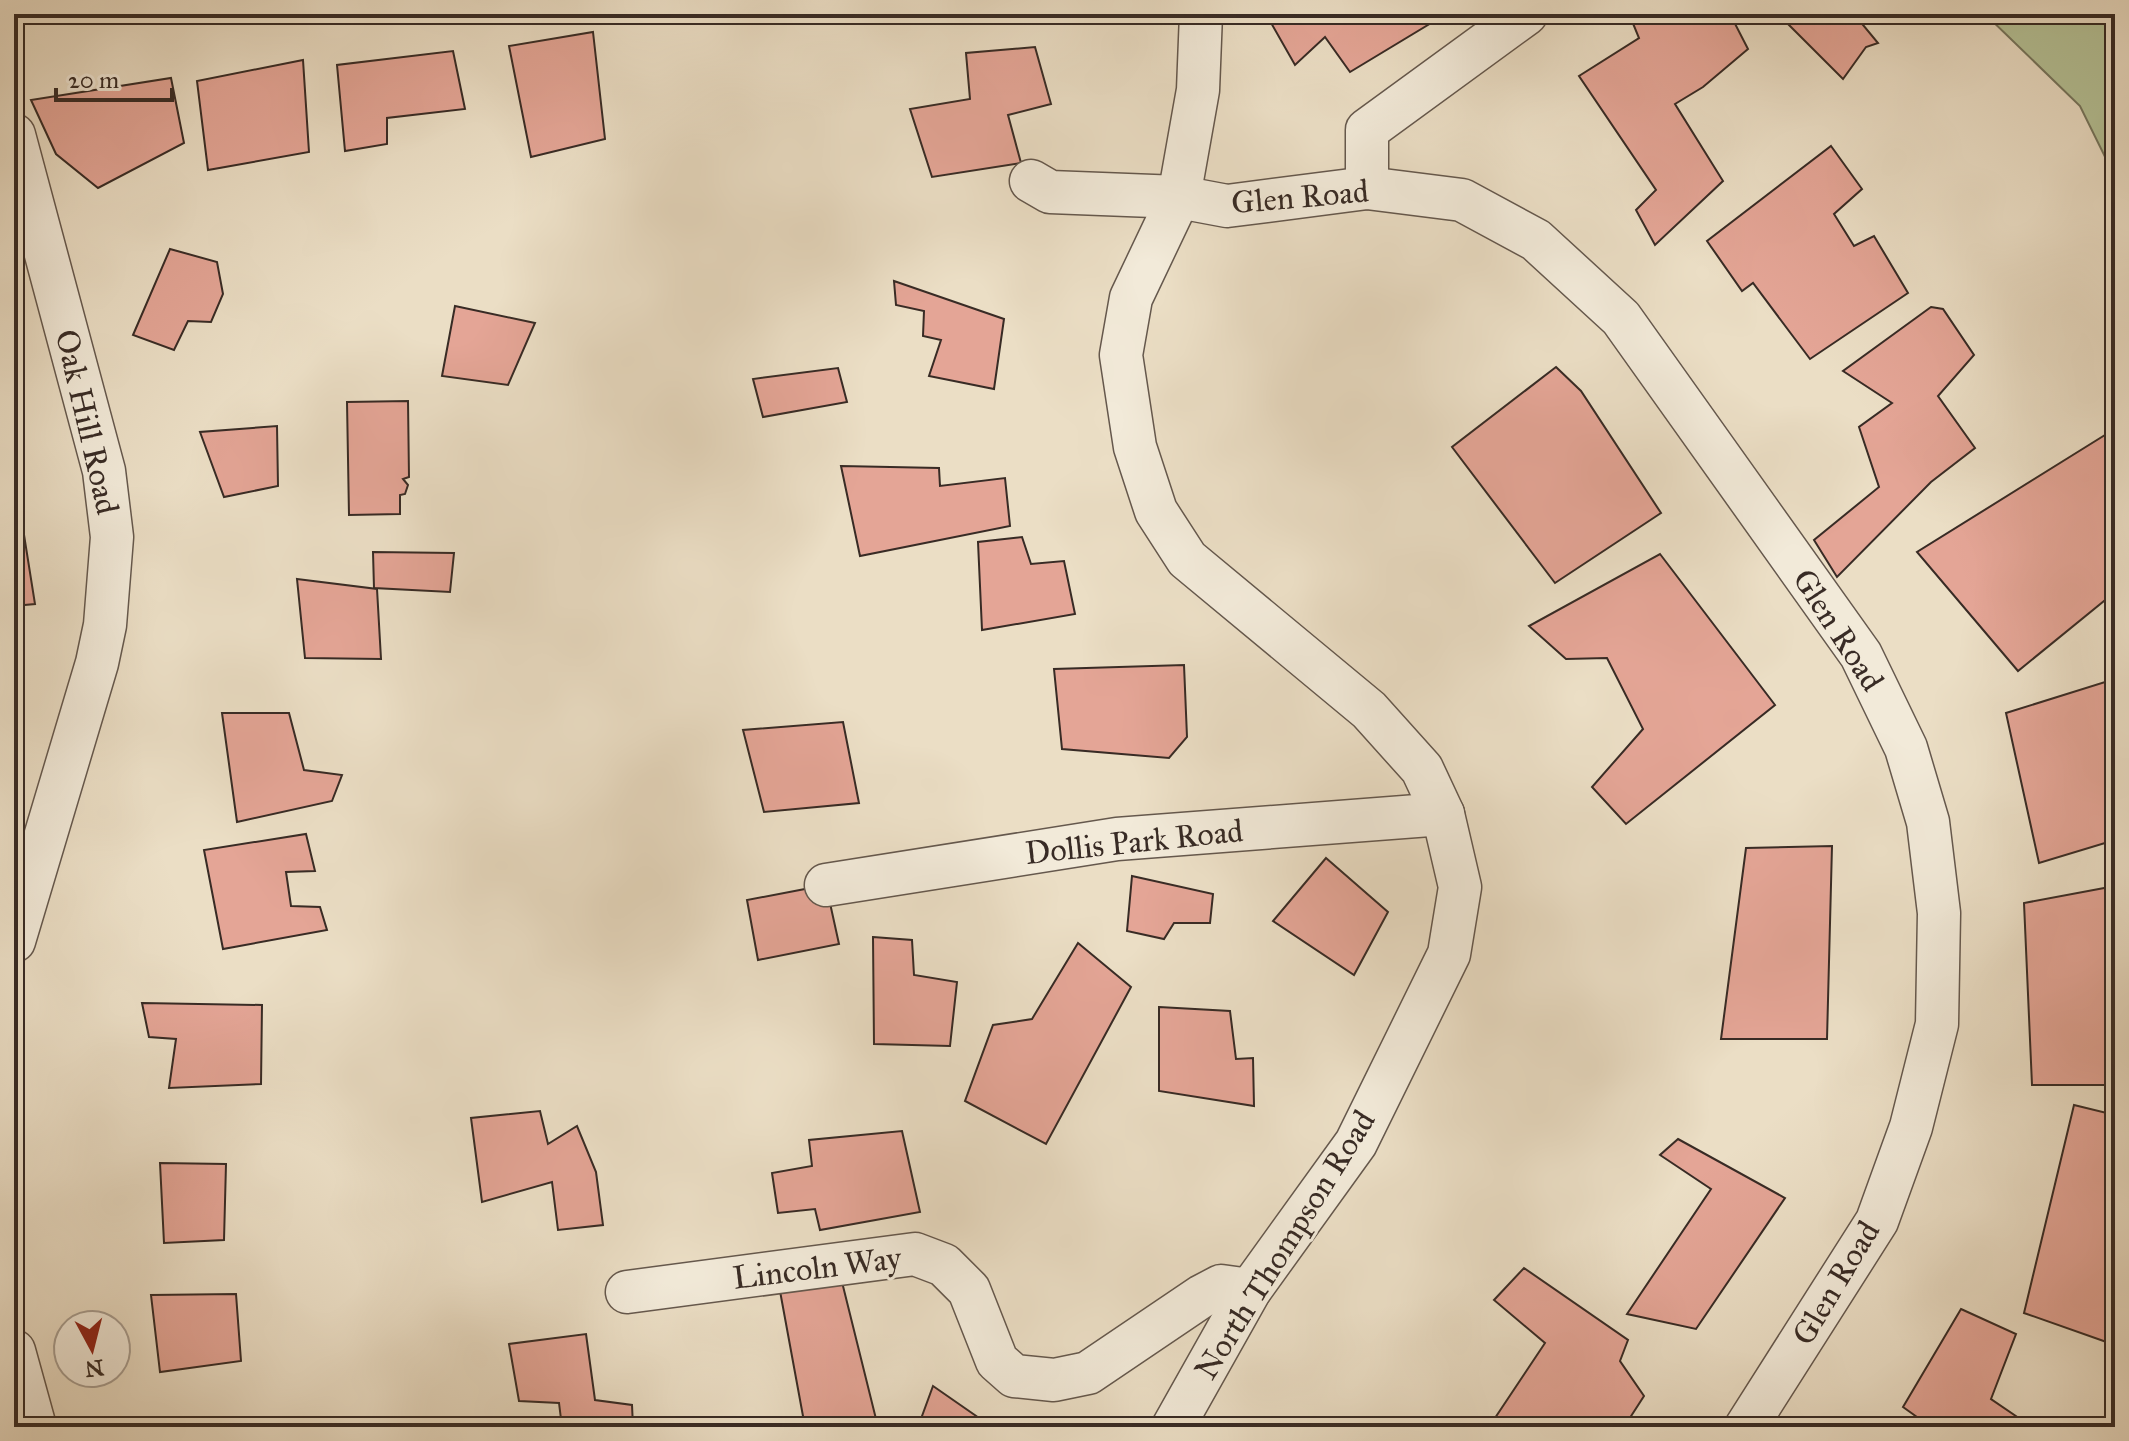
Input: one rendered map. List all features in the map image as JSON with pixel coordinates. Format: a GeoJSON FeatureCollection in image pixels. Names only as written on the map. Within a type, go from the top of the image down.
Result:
{"type":"FeatureCollection","features":[{"type":"Feature","properties":{"kind":"street","name":"North Thompson Road"},"geometry":{"type":"LineString","coordinates":[[1173,1427],[1250,1290],[1356,1143],[1449,954],[1460,887],[1443,814],[1422,769],[1369,710],[1187,559],[1156,511],[1135,447],[1121,355],[1131,298],[1179,197],[1198,90],[1201,14]]}},
{"type":"Feature","properties":{"kind":"street"},"geometry":{"type":"LineString","coordinates":[[1367,188],[1367,130],[1526,14]]}},
{"type":"Feature","properties":{"kind":"street","name":"Oak Hill Road"},"geometry":{"type":"LineString","coordinates":[[14,135],[104,471],[112,537],[105,625],[97,663],[14,941]]}},
{"type":"Feature","properties":{"kind":"street","name":"Glen Road"},"geometry":{"type":"LineString","coordinates":[[1031,181],[1050,192],[1179,197],[1227,206],[1367,188],[1462,200],[1536,240],[1621,318],[1861,655],[1906,748],[1928,822],[1939,913],[1937,1024],[1911,1127],[1877,1221],[1754,1424]]}},
{"type":"Feature","properties":{"kind":"street","name":"Dollis Park Road"},"geometry":{"type":"LineString","coordinates":[[826,885],[1117,839],[1443,814]]}},
{"type":"Feature","properties":{"kind":"street","name":"Lincoln Way"},"geometry":{"type":"LineString","coordinates":[[627,1292],[915,1254],[944,1265],[969,1290],[997,1361],[1014,1376],[1054,1380],[1088,1373],[1221,1286],[1250,1290]]}},
{"type":"Feature","properties":{"kind":"street"},"geometry":{"type":"LineString","coordinates":[[14,1351],[35,1427]]}},
{"type":"Feature","properties":{"kind":"green space"},"geometry":{"type":"Polygon","coordinates":[[[1985,14],[2115,14],[2115,177],[2080,106],[1985,14]]]}},
{"type":"Feature","properties":{"kind":"building"},"geometry":{"type":"Polygon","coordinates":[[[1266,14],[1446,14],[1350,72],[1325,37],[1295,65],[1266,14]]]}},
{"type":"Feature","properties":{"kind":"building"},"geometry":{"type":"Polygon","coordinates":[[[1636,14],[1730,14],[1748,49],[1703,87],[1675,104],[1723,181],[1655,245],[1636,210],[1656,190],[1579,76],[1639,38],[1632,21],[1636,14]]]}},
{"type":"Feature","properties":{"kind":"building"},"geometry":{"type":"Polygon","coordinates":[[[1778,14],[1854,14],[1878,43],[1866,47],[1843,79],[1778,14]]]}},
{"type":"Feature","properties":{"kind":"building"},"geometry":{"type":"Polygon","coordinates":[[[593,32],[605,139],[531,157],[509,46],[593,32]]]}},
{"type":"Feature","properties":{"kind":"building"},"geometry":{"type":"Polygon","coordinates":[[[1035,47],[1051,104],[1008,115],[1021,163],[932,177],[910,109],[970,99],[966,53],[1035,47]]]}},
{"type":"Feature","properties":{"kind":"building"},"geometry":{"type":"Polygon","coordinates":[[[453,51],[465,109],[387,118],[387,144],[345,151],[337,65],[453,51]]]}},
{"type":"Feature","properties":{"kind":"building"},"geometry":{"type":"Polygon","coordinates":[[[303,60],[309,152],[208,170],[197,81],[303,60]]]}},
{"type":"Feature","properties":{"kind":"building"},"geometry":{"type":"Polygon","coordinates":[[[171,78],[184,143],[98,188],[56,154],[31,100],[171,78]]]}},
{"type":"Feature","properties":{"kind":"building"},"geometry":{"type":"Polygon","coordinates":[[[1831,146],[1862,189],[1834,214],[1854,246],[1874,236],[1908,293],[1810,359],[1753,283],[1742,291],[1707,241],[1831,146]]]}},
{"type":"Feature","properties":{"kind":"building"},"geometry":{"type":"Polygon","coordinates":[[[170,249],[217,262],[223,294],[211,322],[188,321],[174,350],[133,335],[170,249]]]}},
{"type":"Feature","properties":{"kind":"building"},"geometry":{"type":"Polygon","coordinates":[[[894,281],[1004,319],[994,389],[929,376],[941,340],[923,336],[924,311],[896,305],[894,281]]]}},
{"type":"Feature","properties":{"kind":"building"},"geometry":{"type":"Polygon","coordinates":[[[455,306],[535,323],[508,385],[442,376],[455,306]]]}},
{"type":"Feature","properties":{"kind":"building"},"geometry":{"type":"Polygon","coordinates":[[[1931,307],[1943,309],[1974,355],[1938,396],[1975,448],[1931,482],[1837,577],[1814,540],[1879,487],[1859,427],[1892,403],[1843,371],[1931,307]]]}},
{"type":"Feature","properties":{"kind":"building"},"geometry":{"type":"Polygon","coordinates":[[[1556,367],[1581,391],[1661,513],[1555,583],[1452,447],[1556,367]]]}},
{"type":"Feature","properties":{"kind":"building"},"geometry":{"type":"Polygon","coordinates":[[[838,368],[847,402],[763,417],[753,379],[838,368]]]}},
{"type":"Feature","properties":{"kind":"building"},"geometry":{"type":"Polygon","coordinates":[[[408,401],[409,477],[403,479],[408,485],[405,494],[400,495],[400,514],[349,515],[347,402],[408,401]]]}},
{"type":"Feature","properties":{"kind":"building"},"geometry":{"type":"Polygon","coordinates":[[[277,426],[278,486],[224,497],[200,432],[277,426]]]}},
{"type":"Feature","properties":{"kind":"building"},"geometry":{"type":"Polygon","coordinates":[[[2105,435],[2115,447],[2115,592],[2018,671],[1917,552],[2105,435]]]}},
{"type":"Feature","properties":{"kind":"building"},"geometry":{"type":"Polygon","coordinates":[[[841,466],[939,468],[940,486],[1005,478],[1010,526],[860,556],[841,466]]]}},
{"type":"Feature","properties":{"kind":"building"},"geometry":{"type":"Polygon","coordinates":[[[18,497],[35,604],[14,606],[14,498],[18,497]]]}},
{"type":"Feature","properties":{"kind":"building"},"geometry":{"type":"Polygon","coordinates":[[[1022,537],[1031,564],[1064,561],[1075,614],[982,630],[978,542],[1022,537]]]}},
{"type":"Feature","properties":{"kind":"building"},"geometry":{"type":"Polygon","coordinates":[[[373,552],[454,553],[450,592],[374,588],[373,552]]]}},
{"type":"Feature","properties":{"kind":"building"},"geometry":{"type":"Polygon","coordinates":[[[1660,554],[1775,705],[1626,824],[1592,787],[1643,729],[1607,658],[1566,659],[1529,626],[1660,554]]]}},
{"type":"Feature","properties":{"kind":"building"},"geometry":{"type":"Polygon","coordinates":[[[297,579],[377,589],[381,659],[305,658],[297,579]]]}},
{"type":"Feature","properties":{"kind":"building"},"geometry":{"type":"Polygon","coordinates":[[[1184,665],[1187,737],[1169,758],[1062,749],[1054,669],[1184,665]]]}},
{"type":"Feature","properties":{"kind":"building"},"geometry":{"type":"Polygon","coordinates":[[[2105,682],[2115,750],[2115,840],[2039,863],[2006,713],[2105,682]]]}},
{"type":"Feature","properties":{"kind":"building"},"geometry":{"type":"Polygon","coordinates":[[[222,713],[289,713],[304,770],[342,775],[332,801],[237,822],[222,713]]]}},
{"type":"Feature","properties":{"kind":"building"},"geometry":{"type":"Polygon","coordinates":[[[843,722],[859,803],[764,812],[743,730],[843,722]]]}},
{"type":"Feature","properties":{"kind":"building"},"geometry":{"type":"Polygon","coordinates":[[[306,834],[315,871],[286,872],[291,906],[320,907],[327,930],[223,949],[204,850],[306,834]]]}},
{"type":"Feature","properties":{"kind":"building"},"geometry":{"type":"Polygon","coordinates":[[[1832,846],[1827,1039],[1721,1039],[1746,848],[1832,846]]]}},
{"type":"Feature","properties":{"kind":"building"},"geometry":{"type":"Polygon","coordinates":[[[1326,858],[1388,912],[1354,975],[1273,921],[1326,858]]]}},
{"type":"Feature","properties":{"kind":"building"},"geometry":{"type":"Polygon","coordinates":[[[1132,876],[1213,894],[1210,923],[1174,923],[1164,939],[1127,931],[1132,876]]]}},
{"type":"Feature","properties":{"kind":"building"},"geometry":{"type":"Polygon","coordinates":[[[826,885],[839,944],[758,960],[747,900],[826,885]]]}},
{"type":"Feature","properties":{"kind":"building"},"geometry":{"type":"Polygon","coordinates":[[[2115,886],[2115,1085],[2032,1085],[2024,903],[2115,886]]]}},
{"type":"Feature","properties":{"kind":"building"},"geometry":{"type":"Polygon","coordinates":[[[873,937],[912,940],[914,975],[957,982],[950,1046],[874,1044],[873,937]]]}},
{"type":"Feature","properties":{"kind":"building"},"geometry":{"type":"Polygon","coordinates":[[[1078,943],[1131,987],[1046,1144],[965,1101],[993,1025],[1032,1019],[1078,943]]]}},
{"type":"Feature","properties":{"kind":"building"},"geometry":{"type":"Polygon","coordinates":[[[142,1003],[262,1005],[261,1084],[169,1088],[176,1039],[149,1037],[142,1003]]]}},
{"type":"Feature","properties":{"kind":"building"},"geometry":{"type":"Polygon","coordinates":[[[1159,1007],[1230,1011],[1236,1059],[1253,1058],[1254,1106],[1159,1091],[1159,1007]]]}},
{"type":"Feature","properties":{"kind":"building"},"geometry":{"type":"Polygon","coordinates":[[[2074,1105],[2115,1115],[2115,1345],[2024,1313],[2074,1105]]]}},
{"type":"Feature","properties":{"kind":"building"},"geometry":{"type":"Polygon","coordinates":[[[540,1111],[548,1144],[577,1126],[596,1172],[603,1225],[558,1230],[552,1182],[482,1202],[471,1118],[540,1111]]]}},
{"type":"Feature","properties":{"kind":"building"},"geometry":{"type":"Polygon","coordinates":[[[902,1131],[920,1212],[820,1230],[815,1209],[778,1213],[772,1173],[812,1166],[809,1140],[902,1131]]]}},
{"type":"Feature","properties":{"kind":"building"},"geometry":{"type":"Polygon","coordinates":[[[1678,1139],[1785,1198],[1696,1329],[1627,1314],[1711,1189],[1660,1155],[1678,1139]]]}},
{"type":"Feature","properties":{"kind":"building"},"geometry":{"type":"Polygon","coordinates":[[[160,1163],[226,1164],[224,1240],[164,1243],[160,1163]]]}},
{"type":"Feature","properties":{"kind":"building"},"geometry":{"type":"Polygon","coordinates":[[[1524,1268],[1628,1340],[1620,1361],[1644,1396],[1624,1427],[1489,1427],[1545,1343],[1494,1300],[1524,1268]]]}},
{"type":"Feature","properties":{"kind":"building"},"geometry":{"type":"Polygon","coordinates":[[[842,1282],[878,1427],[805,1427],[780,1291],[842,1282]]]}},
{"type":"Feature","properties":{"kind":"building"},"geometry":{"type":"Polygon","coordinates":[[[236,1294],[241,1361],[160,1372],[151,1295],[236,1294]]]}},
{"type":"Feature","properties":{"kind":"building"},"geometry":{"type":"Polygon","coordinates":[[[1961,1309],[2016,1334],[1991,1399],[2032,1427],[1931,1427],[1903,1407],[1961,1309]]]}},
{"type":"Feature","properties":{"kind":"building"},"geometry":{"type":"Polygon","coordinates":[[[586,1334],[595,1400],[632,1405],[633,1427],[562,1427],[559,1403],[519,1401],[509,1344],[586,1334]]]}},
{"type":"Feature","properties":{"kind":"building"},"geometry":{"type":"Polygon","coordinates":[[[933,1386],[992,1427],[918,1427],[933,1386]]]}},
{"type":"Feature","properties":{"kind":"waterway"},"geometry":{"type":"LineString","coordinates":[[2107,14],[2115,23]]}}]}
